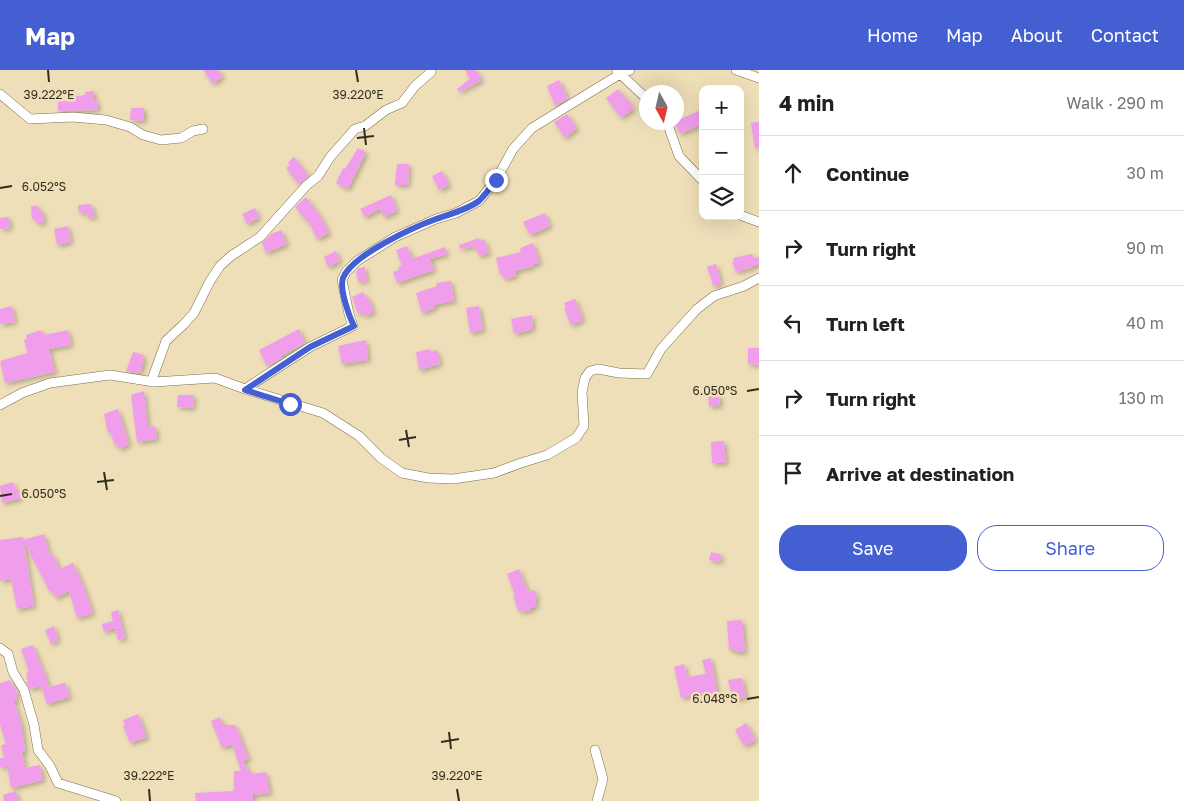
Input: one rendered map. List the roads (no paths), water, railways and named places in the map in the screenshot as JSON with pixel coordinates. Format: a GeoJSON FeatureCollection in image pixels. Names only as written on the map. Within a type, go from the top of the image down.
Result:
{"type":"FeatureCollection","features":[{"type":"Feature","properties":{"kind":"street"},"geometry":{"type":"LineString","coordinates":[[150,382],[166,341],[194,313],[220,266],[231,256],[260,237],[306,186],[318,176],[331,156],[355,129],[365,126],[386,110],[402,103],[415,86],[431,72],[430,70]]}},
{"type":"Feature","properties":{"kind":"street"},"geometry":{"type":"LineString","coordinates":[[245,390],[310,347],[354,326],[349,314],[342,280],[346,272],[357,261],[395,237],[436,219],[456,213],[478,201],[496,180],[513,149],[532,128],[617,72],[630,70]]}},
{"type":"Feature","properties":{"kind":"street"},"geometry":{"type":"LineString","coordinates":[[736,70],[759,78]]}},
{"type":"Feature","properties":{"kind":"street"},"geometry":{"type":"LineString","coordinates":[[617,72],[639,92]]}},
{"type":"Feature","properties":{"kind":"street"},"geometry":{"type":"LineString","coordinates":[[0,94],[30,119],[73,117],[106,120],[130,127],[143,136],[160,140],[181,138],[193,131],[203,129]]}},
{"type":"Feature","properties":{"kind":"street"},"geometry":{"type":"LineString","coordinates":[[670,130],[679,156],[699,177]]}},
{"type":"Feature","properties":{"kind":"street"},"geometry":{"type":"LineString","coordinates":[[744,216],[759,222]]}},
{"type":"Feature","properties":{"kind":"street"},"geometry":{"type":"LineString","coordinates":[[0,405],[16,395],[50,383],[114,375],[150,382],[215,378],[245,390],[323,413],[360,436],[381,458],[402,473],[428,478],[453,479],[473,477],[494,473],[547,455],[576,438],[584,426],[582,392],[585,378],[590,371],[598,369],[619,373],[648,374],[661,349],[697,309],[714,296],[744,286],[759,278]]}},
{"type":"Feature","properties":{"kind":"street"},"geometry":{"type":"LineString","coordinates":[[0,648],[8,654],[13,672],[24,690],[34,725],[38,750],[50,766],[58,783],[116,801]]}},
{"type":"Feature","properties":{"kind":"street"},"geometry":{"type":"LineString","coordinates":[[595,750],[603,779],[598,801]]}}]}
